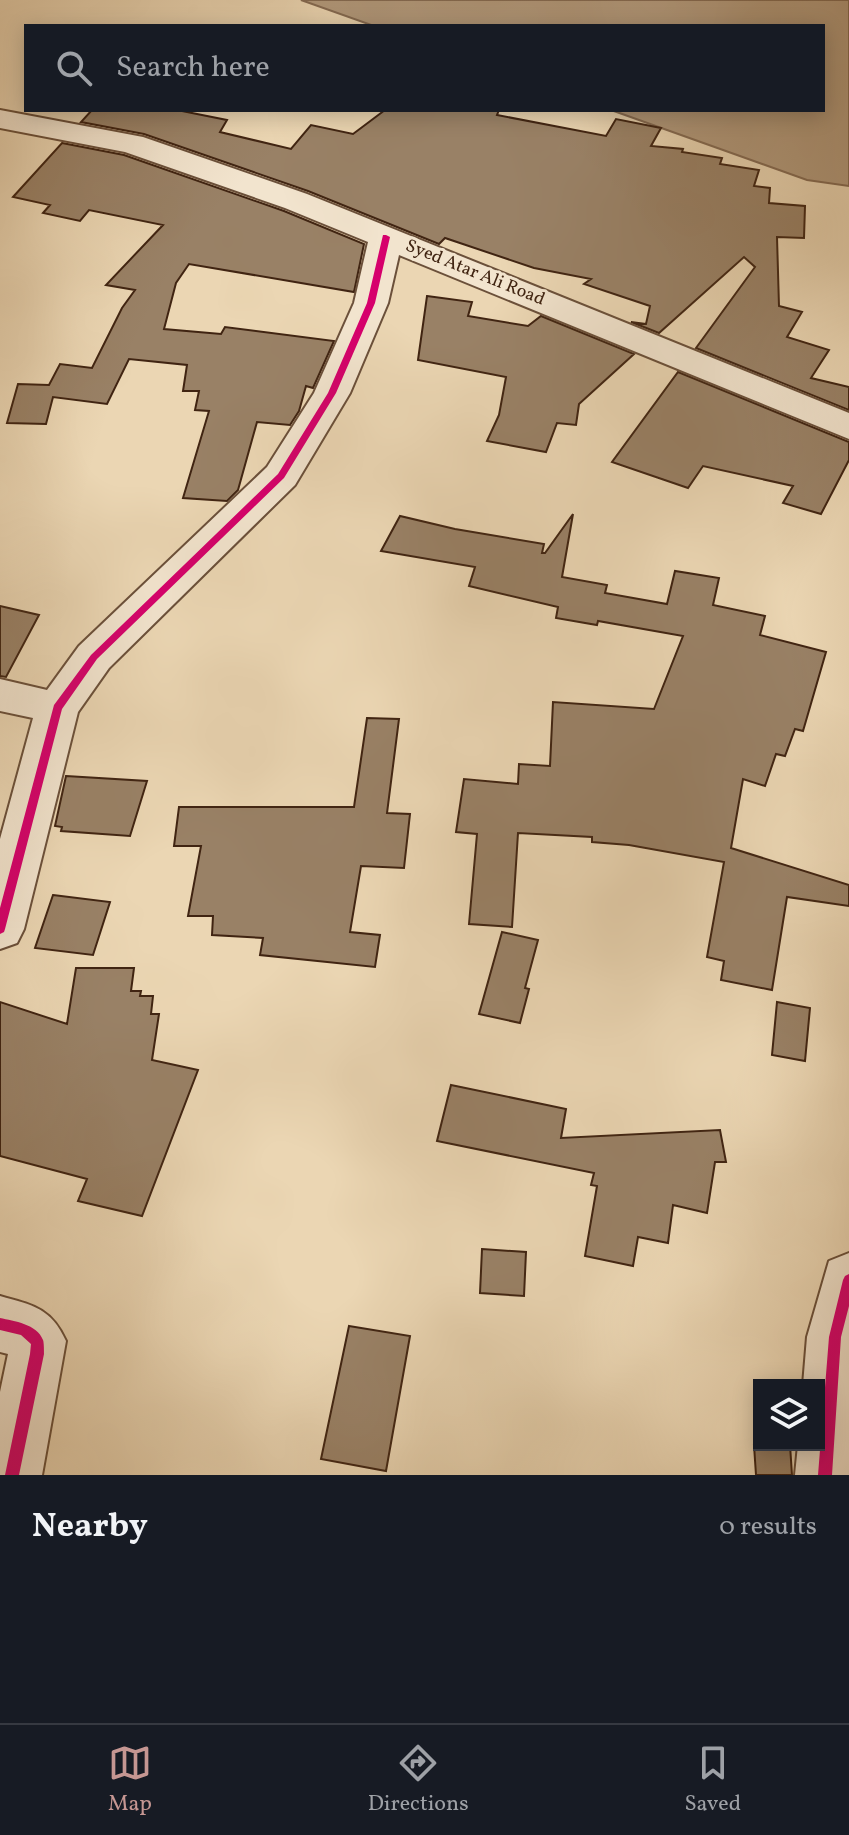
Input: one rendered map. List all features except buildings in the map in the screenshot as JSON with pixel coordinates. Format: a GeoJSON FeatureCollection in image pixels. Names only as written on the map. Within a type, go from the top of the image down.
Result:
{"type":"FeatureCollection","features":[{"type":"Feature","properties":{"kind":"street","name":"Syed Atar Ali Road"},"geometry":{"type":"LineString","coordinates":[[0,119],[132,144],[296,201],[849,427]]}},
{"type":"Feature","properties":{"kind":"street"},"geometry":{"type":"LineString","coordinates":[[0,929],[57,708],[94,657],[281,476],[332,393],[371,303],[386,237]]}},
{"type":"Feature","properties":{"kind":"street"},"geometry":{"type":"LineString","coordinates":[[0,695],[57,708]]}},
{"type":"Feature","properties":{"kind":"street"},"geometry":{"type":"LineString","coordinates":[[825,1475],[835,1337],[849,1280]]}},
{"type":"Feature","properties":{"kind":"street"},"geometry":{"type":"LineString","coordinates":[[0,1324],[24,1330],[37,1341],[12,1475]]}},
{"type":"Feature","properties":{"kind":"shaded area"},"geometry":{"type":"Polygon","coordinates":[[[301,0],[849,0],[849,186],[807,180],[617,112],[825,112],[825,24],[368,24],[301,0]]]}},
{"type":"Feature","properties":{"kind":"cycle path"},"geometry":{"type":"LineString","coordinates":[[0,929],[57,708],[94,657],[281,476],[332,393],[371,303],[386,237]]}},
{"type":"Feature","properties":{"kind":"cycle path"},"geometry":{"type":"LineString","coordinates":[[825,1475],[835,1337],[849,1280]]}},
{"type":"Feature","properties":{"kind":"cycle path"},"geometry":{"type":"LineString","coordinates":[[0,1324],[24,1330],[37,1341],[12,1475]]}}]}
